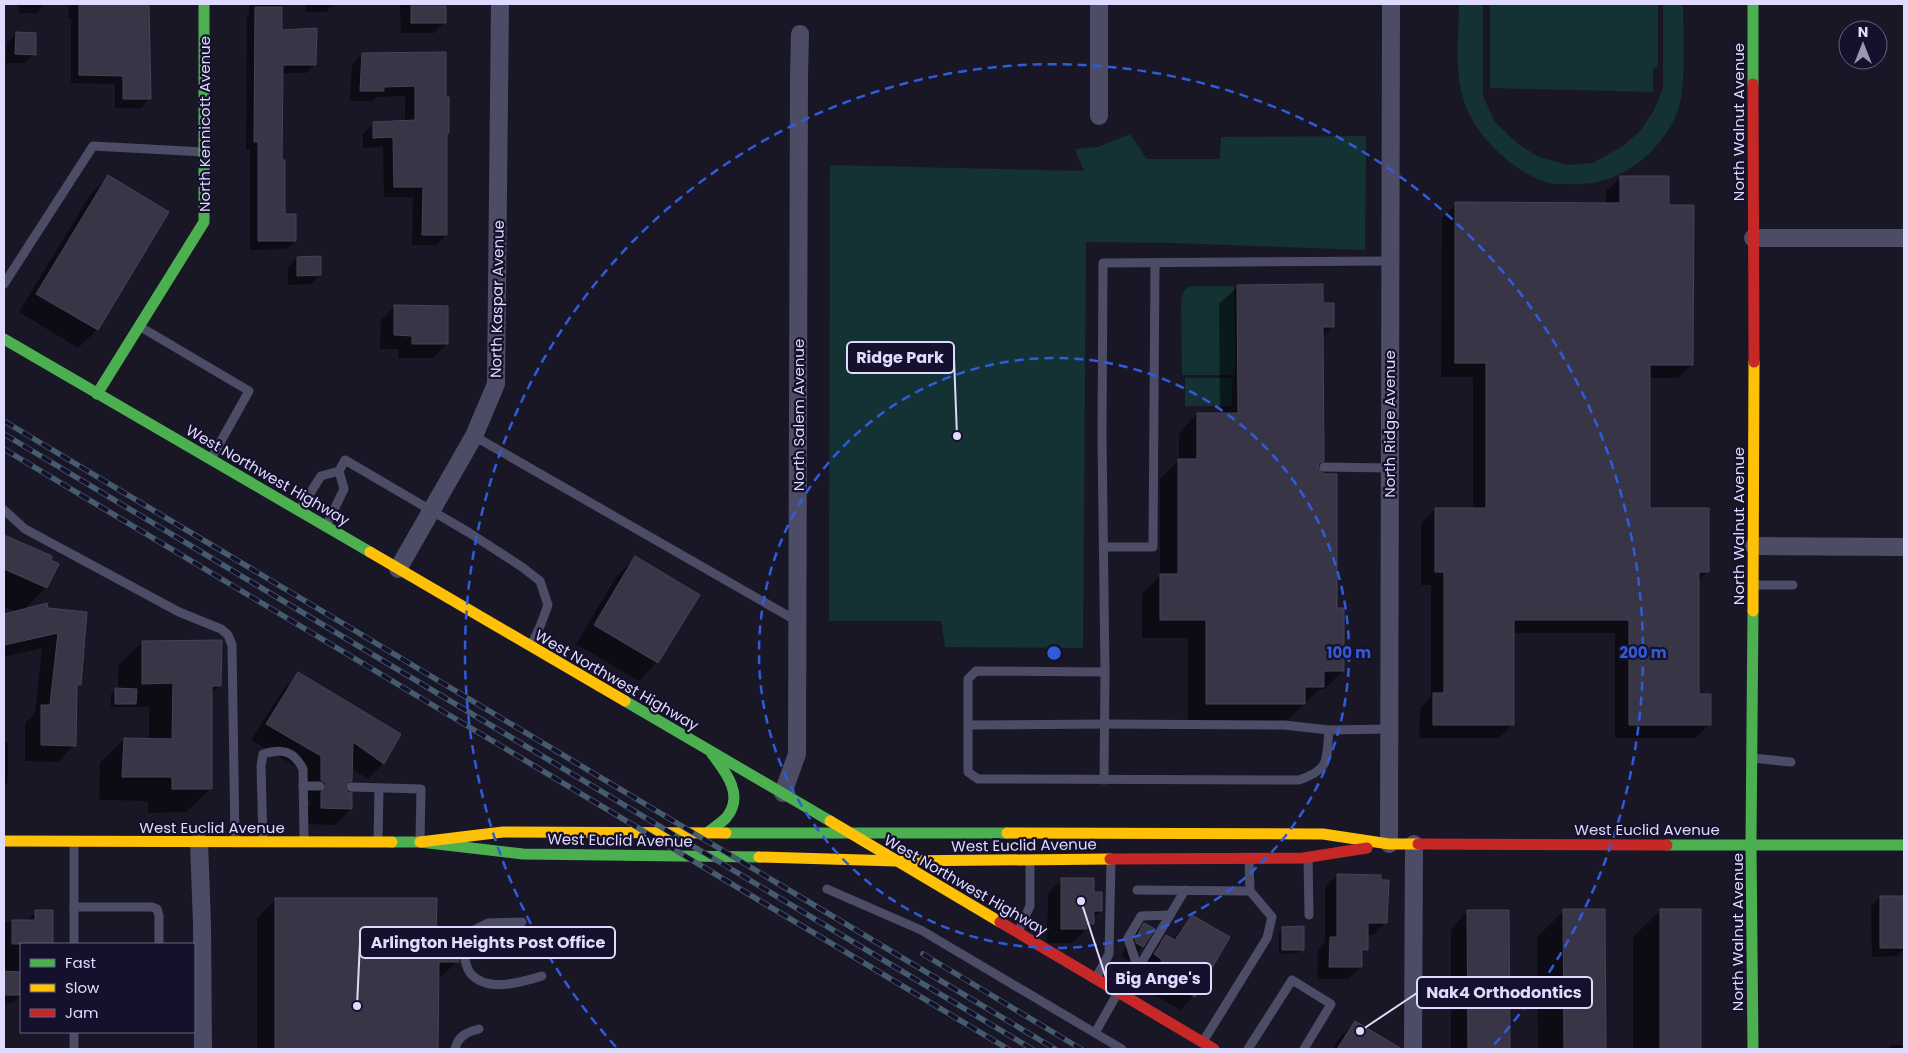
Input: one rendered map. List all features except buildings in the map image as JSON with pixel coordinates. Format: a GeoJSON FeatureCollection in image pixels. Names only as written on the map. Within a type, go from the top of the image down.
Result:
{"type":"FeatureCollection","features":[{"type":"Feature","properties":{"kind":"street","name":"North Kennicott Avenue"},"geometry":{"type":"LineString","coordinates":[[97,394],[204,222],[204,4]]}},
{"type":"Feature","properties":{"kind":"street","name":"North Kaspar Avenue"},"geometry":{"type":"LineString","coordinates":[[398,569],[474,436],[496,384],[500,4]]}},
{"type":"Feature","properties":{"kind":"street"},"geometry":{"type":"LineString","coordinates":[[1099,4],[1099,116]]}},
{"type":"Feature","properties":{"kind":"street","name":"North Ridge Avenue"},"geometry":{"type":"LineString","coordinates":[[1389,844],[1391,4]]}},
{"type":"Feature","properties":{"kind":"street","name":"North Walnut Avenue"},"geometry":{"type":"LineString","coordinates":[[1752,1049],[1751,844],[1754,546],[1753,4]]}},
{"type":"Feature","properties":{"kind":"street","name":"North Salem Avenue"},"geometry":{"type":"LineString","coordinates":[[783,793],[797,754],[798,76],[800,34]]}},
{"type":"Feature","properties":{"kind":"street"},"geometry":{"type":"LineString","coordinates":[[1753,238],[1904,238]]}},
{"type":"Feature","properties":{"kind":"street","name":"West Northwest Highway"},"geometry":{"type":"LineString","coordinates":[[4,339],[783,793],[1214,1049]]}},
{"type":"Feature","properties":{"kind":"street"},"geometry":{"type":"LineString","coordinates":[[1754,546],[1904,547]]}},
{"type":"Feature","properties":{"kind":"street"},"geometry":{"type":"LineString","coordinates":[[707,833],[728,815],[734,805],[734,791],[729,775],[710,751]]}},
{"type":"Feature","properties":{"kind":"street","name":"West Euclid Avenue"},"geometry":{"type":"LineString","coordinates":[[420,842],[503,832],[648,834],[846,832],[1323,834],[1389,844],[1904,845]]}},
{"type":"Feature","properties":{"kind":"street","name":"West Euclid Avenue"},"geometry":{"type":"LineString","coordinates":[[4,841],[420,842],[523,854],[896,861],[1308,857],[1389,844]]}},
{"type":"Feature","properties":{"kind":"street"},"geometry":{"type":"LineString","coordinates":[[199,842],[198,965],[203,1049]]}},
{"type":"Feature","properties":{"kind":"street"},"geometry":{"type":"LineString","coordinates":[[1413,1049],[1414,844]]}},
{"type":"Feature","properties":{"kind":"lane"},"geometry":{"type":"LineString","coordinates":[[4,284],[93,146],[204,152]]}},
{"type":"Feature","properties":{"kind":"lane"},"geometry":{"type":"LineString","coordinates":[[1104,780],[1103,263],[1390,261]]}},
{"type":"Feature","properties":{"kind":"lane"},"geometry":{"type":"LineString","coordinates":[[1104,547],[1153,547],[1155,263]]}},
{"type":"Feature","properties":{"kind":"lane"},"geometry":{"type":"LineString","coordinates":[[139,326],[250,391],[210,460]]}},
{"type":"Feature","properties":{"kind":"lane"},"geometry":{"type":"LineString","coordinates":[[474,436],[798,622]]}},
{"type":"Feature","properties":{"kind":"lane"},"geometry":{"type":"LineString","coordinates":[[326,526],[344,489],[339,471],[345,460],[522,567],[540,581],[548,605],[531,646]]}},
{"type":"Feature","properties":{"kind":"lane"},"geometry":{"type":"LineString","coordinates":[[1324,467],[1390,468]]}},
{"type":"Feature","properties":{"kind":"lane"},"geometry":{"type":"LineString","coordinates":[[299,510],[321,476],[339,471]]}},
{"type":"Feature","properties":{"kind":"lane"},"geometry":{"type":"LineString","coordinates":[[4,510],[24,529],[179,612],[221,629],[228,635],[232,646],[235,842]]}},
{"type":"Feature","properties":{"kind":"lane"},"geometry":{"type":"LineString","coordinates":[[1753,585],[1792,585]]}},
{"type":"Feature","properties":{"kind":"lane"},"geometry":{"type":"LineString","coordinates":[[1105,672],[976,671],[968,680],[968,772],[978,779],[1299,780],[1317,774],[1326,761],[1329,730]]}},
{"type":"Feature","properties":{"kind":"lane"},"geometry":{"type":"LineString","coordinates":[[968,725],[1284,725],[1329,730],[1389,728]]}},
{"type":"Feature","properties":{"kind":"lane"},"geometry":{"type":"LineString","coordinates":[[263,842],[261,766],[263,754],[271,752],[290,753],[298,760],[303,770],[304,842]]}},
{"type":"Feature","properties":{"kind":"lane"},"geometry":{"type":"LineString","coordinates":[[1752,758],[1791,762]]}},
{"type":"Feature","properties":{"kind":"lane"},"geometry":{"type":"LineString","coordinates":[[303,786],[320,786]]}},
{"type":"Feature","properties":{"kind":"lane"},"geometry":{"type":"LineString","coordinates":[[351,787],[421,789],[420,842]]}},
{"type":"Feature","properties":{"kind":"lane"},"geometry":{"type":"LineString","coordinates":[[378,842],[379,788]]}},
{"type":"Feature","properties":{"kind":"lane"},"geometry":{"type":"LineString","coordinates":[[74,841],[74,943]]}},
{"type":"Feature","properties":{"kind":"lane"},"geometry":{"type":"LineString","coordinates":[[1308,857],[1309,915]]}},
{"type":"Feature","properties":{"kind":"lane"},"geometry":{"type":"LineString","coordinates":[[1203,1043],[1267,938],[1272,917],[1250,891],[1249,858]]}},
{"type":"Feature","properties":{"kind":"lane"},"geometry":{"type":"LineString","coordinates":[[1096,978],[1109,954],[1111,859]]}},
{"type":"Feature","properties":{"kind":"lane"},"geometry":{"type":"LineString","coordinates":[[1018,932],[1030,906],[1030,860]]}},
{"type":"Feature","properties":{"kind":"lane"},"geometry":{"type":"LineString","coordinates":[[827,889],[921,930],[1122,1049]]}},
{"type":"Feature","properties":{"kind":"lane"},"geometry":{"type":"LineString","coordinates":[[1137,890],[1250,891]]}},
{"type":"Feature","properties":{"kind":"lane"},"geometry":{"type":"LineString","coordinates":[[1095,1034],[1138,969],[1184,890]]}},
{"type":"Feature","properties":{"kind":"lane"},"geometry":{"type":"LineString","coordinates":[[74,906],[152,907],[157,910],[159,916],[159,943]]}},
{"type":"Feature","properties":{"kind":"lane"},"geometry":{"type":"LineString","coordinates":[[1138,969],[1128,938],[1141,916],[1170,915]]}},
{"type":"Feature","properties":{"kind":"lane"},"geometry":{"type":"LineString","coordinates":[[522,922],[488,923],[472,931],[463,952],[470,973],[482,983],[506,984],[513,984],[542,976]]}},
{"type":"Feature","properties":{"kind":"lane"},"geometry":{"type":"LineString","coordinates":[[1248,1049],[1292,980],[1332,1004],[1304,1049]]}},
{"type":"Feature","properties":{"kind":"lane"},"geometry":{"type":"LineString","coordinates":[[455,1049],[457,1042],[466,1033],[478,1029]]}},
{"type":"Feature","properties":{"kind":"lane"},"geometry":{"type":"LineString","coordinates":[[74,1033],[74,1049]]}},
{"type":"Feature","properties":{"kind":"green space"},"geometry":{"type":"Polygon","coordinates":[[[1459,4],[1483,4],[1483,96],[1495,122],[1518,144],[1539,157],[1567,165],[1593,163],[1623,146],[1641,130],[1654,110],[1663,88],[1663,4],[1683,4],[1684,60],[1682,90],[1677,113],[1669,129],[1647,156],[1618,175],[1602,181],[1585,184],[1550,183],[1521,170],[1489,143],[1480,132],[1467,109],[1458,70],[1459,4]]]}},
{"type":"Feature","properties":{"kind":"green space"},"geometry":{"type":"Polygon","coordinates":[[[1490,4],[1658,4],[1658,67],[1653,68],[1653,92],[1490,88],[1490,4]]]}},
{"type":"Feature","properties":{"kind":"green space"},"geometry":{"type":"Polygon","coordinates":[[[1130,134],[1147,159],[1220,159],[1221,137],[1366,136],[1365,250],[1086,242],[1083,648],[945,647],[941,621],[829,621],[830,165],[1084,171],[1075,149],[1098,147],[1130,134]]]}},
{"type":"Feature","properties":{"kind":"green space"},"geometry":{"type":"Polygon","coordinates":[[[1190,286],[1234,286],[1235,375],[1182,375],[1181,300],[1184,291],[1190,286]]]}},
{"type":"Feature","properties":{"kind":"green space"},"geometry":{"type":"Polygon","coordinates":[[[1185,378],[1232,378],[1232,406],[1185,406],[1185,378]]]}},
{"type":"Feature","properties":{"kind":"railway"},"geometry":{"type":"LineString","coordinates":[[4,421],[1055,1049]]}},
{"type":"Feature","properties":{"kind":"railway"},"geometry":{"type":"LineString","coordinates":[[4,434],[1032,1049]]}},
{"type":"Feature","properties":{"kind":"railway"},"geometry":{"type":"LineString","coordinates":[[4,449],[1008,1049]]}},
{"type":"Feature","properties":{"kind":"railway"},"geometry":{"type":"LineString","coordinates":[[923,954],[1081,1049]]}},
{"type":"Feature","properties":{"kind":"traffic: fast"},"geometry":{"type":"LineString","coordinates":[[97,394],[204,222],[204,4]]}},
{"type":"Feature","properties":{"kind":"traffic: fast"},"geometry":{"type":"LineString","coordinates":[[1753,4],[1753,84]]}},
{"type":"Feature","properties":{"kind":"traffic: fast"},"geometry":{"type":"LineString","coordinates":[[4,339],[370,552]]}},
{"type":"Feature","properties":{"kind":"traffic: fast"},"geometry":{"type":"LineString","coordinates":[[1753,611],[1751,844],[1753,1049]]}},
{"type":"Feature","properties":{"kind":"traffic: fast"},"geometry":{"type":"LineString","coordinates":[[625,701],[830,821]]}},
{"type":"Feature","properties":{"kind":"traffic: fast"},"geometry":{"type":"LineString","coordinates":[[707,833],[726,818],[734,801],[734,793],[728,776],[712,754]]}},
{"type":"Feature","properties":{"kind":"traffic: fast"},"geometry":{"type":"LineString","coordinates":[[726,833],[1007,833]]}},
{"type":"Feature","properties":{"kind":"traffic: fast"},"geometry":{"type":"LineString","coordinates":[[392,842],[420,842],[523,854],[759,857]]}},
{"type":"Feature","properties":{"kind":"traffic: fast"},"geometry":{"type":"LineString","coordinates":[[1667,845],[1904,845]]}},
{"type":"Feature","properties":{"kind":"traffic: slow"},"geometry":{"type":"LineString","coordinates":[[1753,611],[1754,362]]}},
{"type":"Feature","properties":{"kind":"traffic: slow"},"geometry":{"type":"LineString","coordinates":[[370,552],[625,701]]}},
{"type":"Feature","properties":{"kind":"traffic: slow"},"geometry":{"type":"LineString","coordinates":[[830,821],[1000,922]]}},
{"type":"Feature","properties":{"kind":"traffic: slow"},"geometry":{"type":"LineString","coordinates":[[420,842],[503,832],[726,833]]}},
{"type":"Feature","properties":{"kind":"traffic: slow"},"geometry":{"type":"LineString","coordinates":[[1007,833],[1323,834],[1389,844],[1418,844]]}},
{"type":"Feature","properties":{"kind":"traffic: slow"},"geometry":{"type":"LineString","coordinates":[[4,841],[392,842]]}},
{"type":"Feature","properties":{"kind":"traffic: slow"},"geometry":{"type":"LineString","coordinates":[[759,857],[896,861],[1110,859]]}},
{"type":"Feature","properties":{"kind":"traffic: jam"},"geometry":{"type":"LineString","coordinates":[[1753,84],[1754,362]]}},
{"type":"Feature","properties":{"kind":"traffic: jam"},"geometry":{"type":"LineString","coordinates":[[1418,844],[1667,845]]}},
{"type":"Feature","properties":{"kind":"traffic: jam"},"geometry":{"type":"LineString","coordinates":[[1110,859],[1303,858],[1367,848]]}},
{"type":"Feature","properties":{"kind":"traffic: jam"},"geometry":{"type":"LineString","coordinates":[[1000,922],[1214,1049]]}},
{"type":"Feature","properties":{"kind":"place","name":"Ridge Park"},"geometry":{"type":"Point","coordinates":[957,436]}},
{"type":"Feature","properties":{"kind":"place","name":"Big Ange's"},"geometry":{"type":"Point","coordinates":[1081,901]}},
{"type":"Feature","properties":{"kind":"place","name":"Arlington Heights Post Office"},"geometry":{"type":"Point","coordinates":[357,1006]}},
{"type":"Feature","properties":{"kind":"place","name":"Nak4 Orthodontics"},"geometry":{"type":"Point","coordinates":[1360,1031]}}]}
